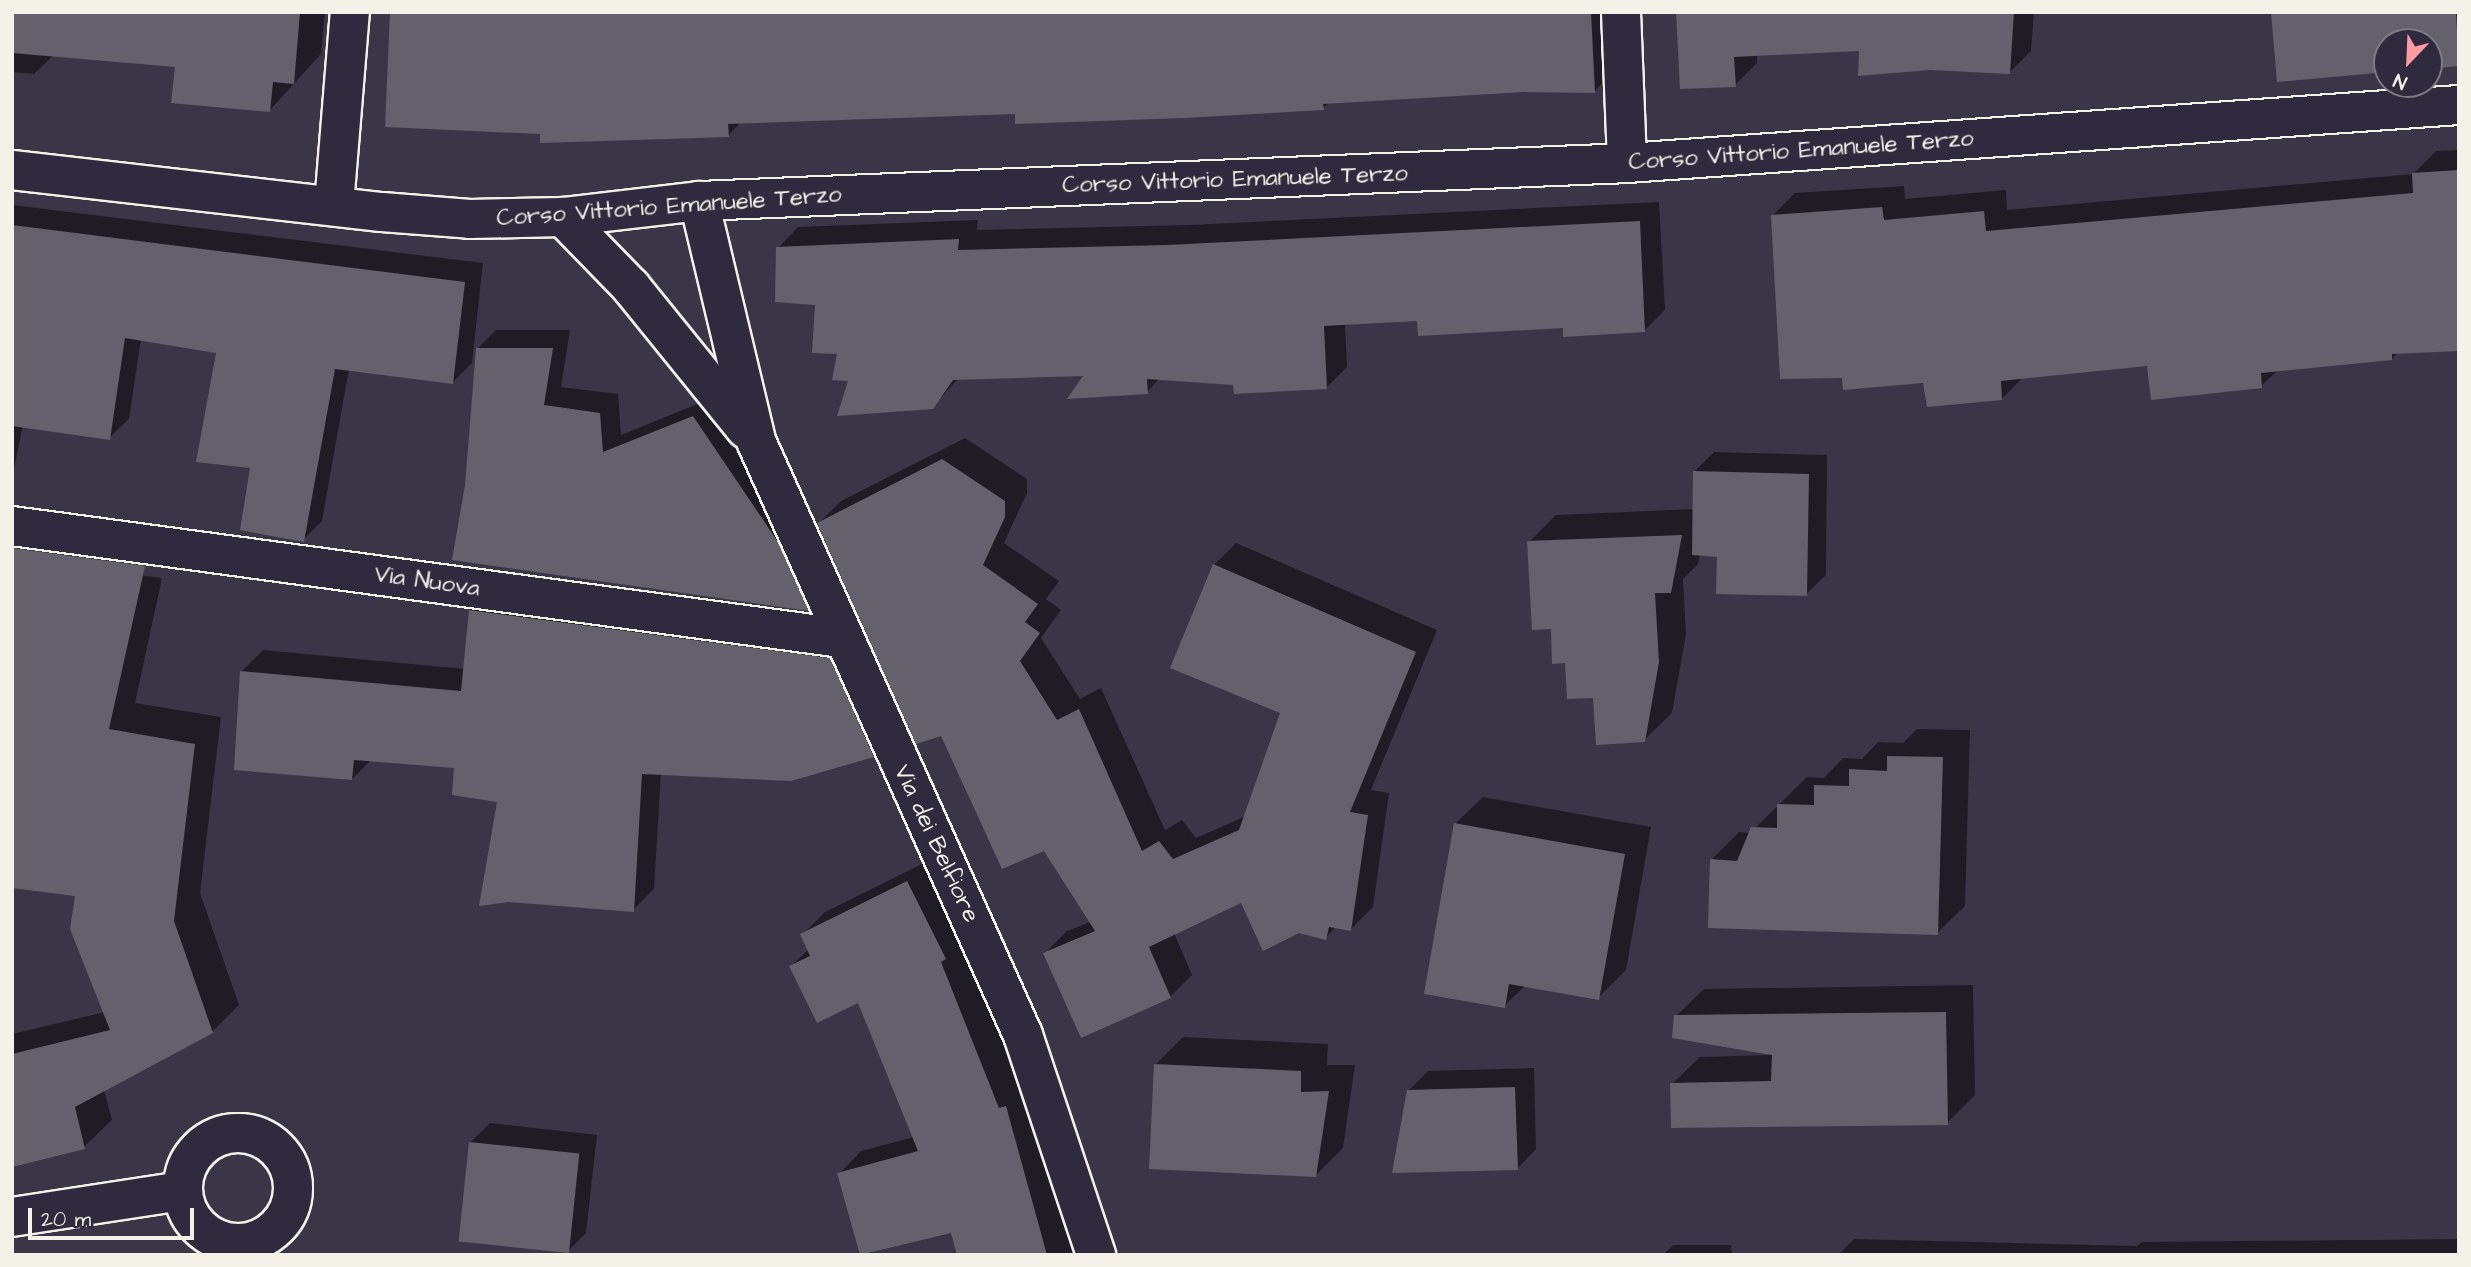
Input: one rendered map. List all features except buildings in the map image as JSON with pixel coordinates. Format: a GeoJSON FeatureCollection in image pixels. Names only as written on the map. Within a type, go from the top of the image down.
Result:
{"type":"FeatureCollection","features":[{"type":"Feature","properties":{"kind":"street"},"geometry":{"type":"LineString","coordinates":[[334,205],[350,12]]}},
{"type":"Feature","properties":{"kind":"street"},"geometry":{"type":"LineString","coordinates":[[1621,12],[1626,163]]}},
{"type":"Feature","properties":{"kind":"street","name":"Corso Vittorio Emanuele Terzo"},"geometry":{"type":"LineString","coordinates":[[12,170],[470,219],[563,217],[699,201],[1626,163],[2459,105]]}},
{"type":"Feature","properties":{"kind":"street"},"geometry":{"type":"LineString","coordinates":[[699,201],[756,442]]}},
{"type":"Feature","properties":{"kind":"street"},"geometry":{"type":"LineString","coordinates":[[563,217],[631,287],[756,442]]}},
{"type":"Feature","properties":{"kind":"street","name":"Via dei Belfiore"},"geometry":{"type":"LineString","coordinates":[[756,442],[1023,1035],[1096,1255]]}},
{"type":"Feature","properties":{"kind":"street","name":"Via Nuova"},"geometry":{"type":"LineString","coordinates":[[12,526],[842,638]]}},
{"type":"Feature","properties":{"kind":"street"},"geometry":{"type":"LineString","coordinates":[[25,1214],[181,1191]]}}]}
